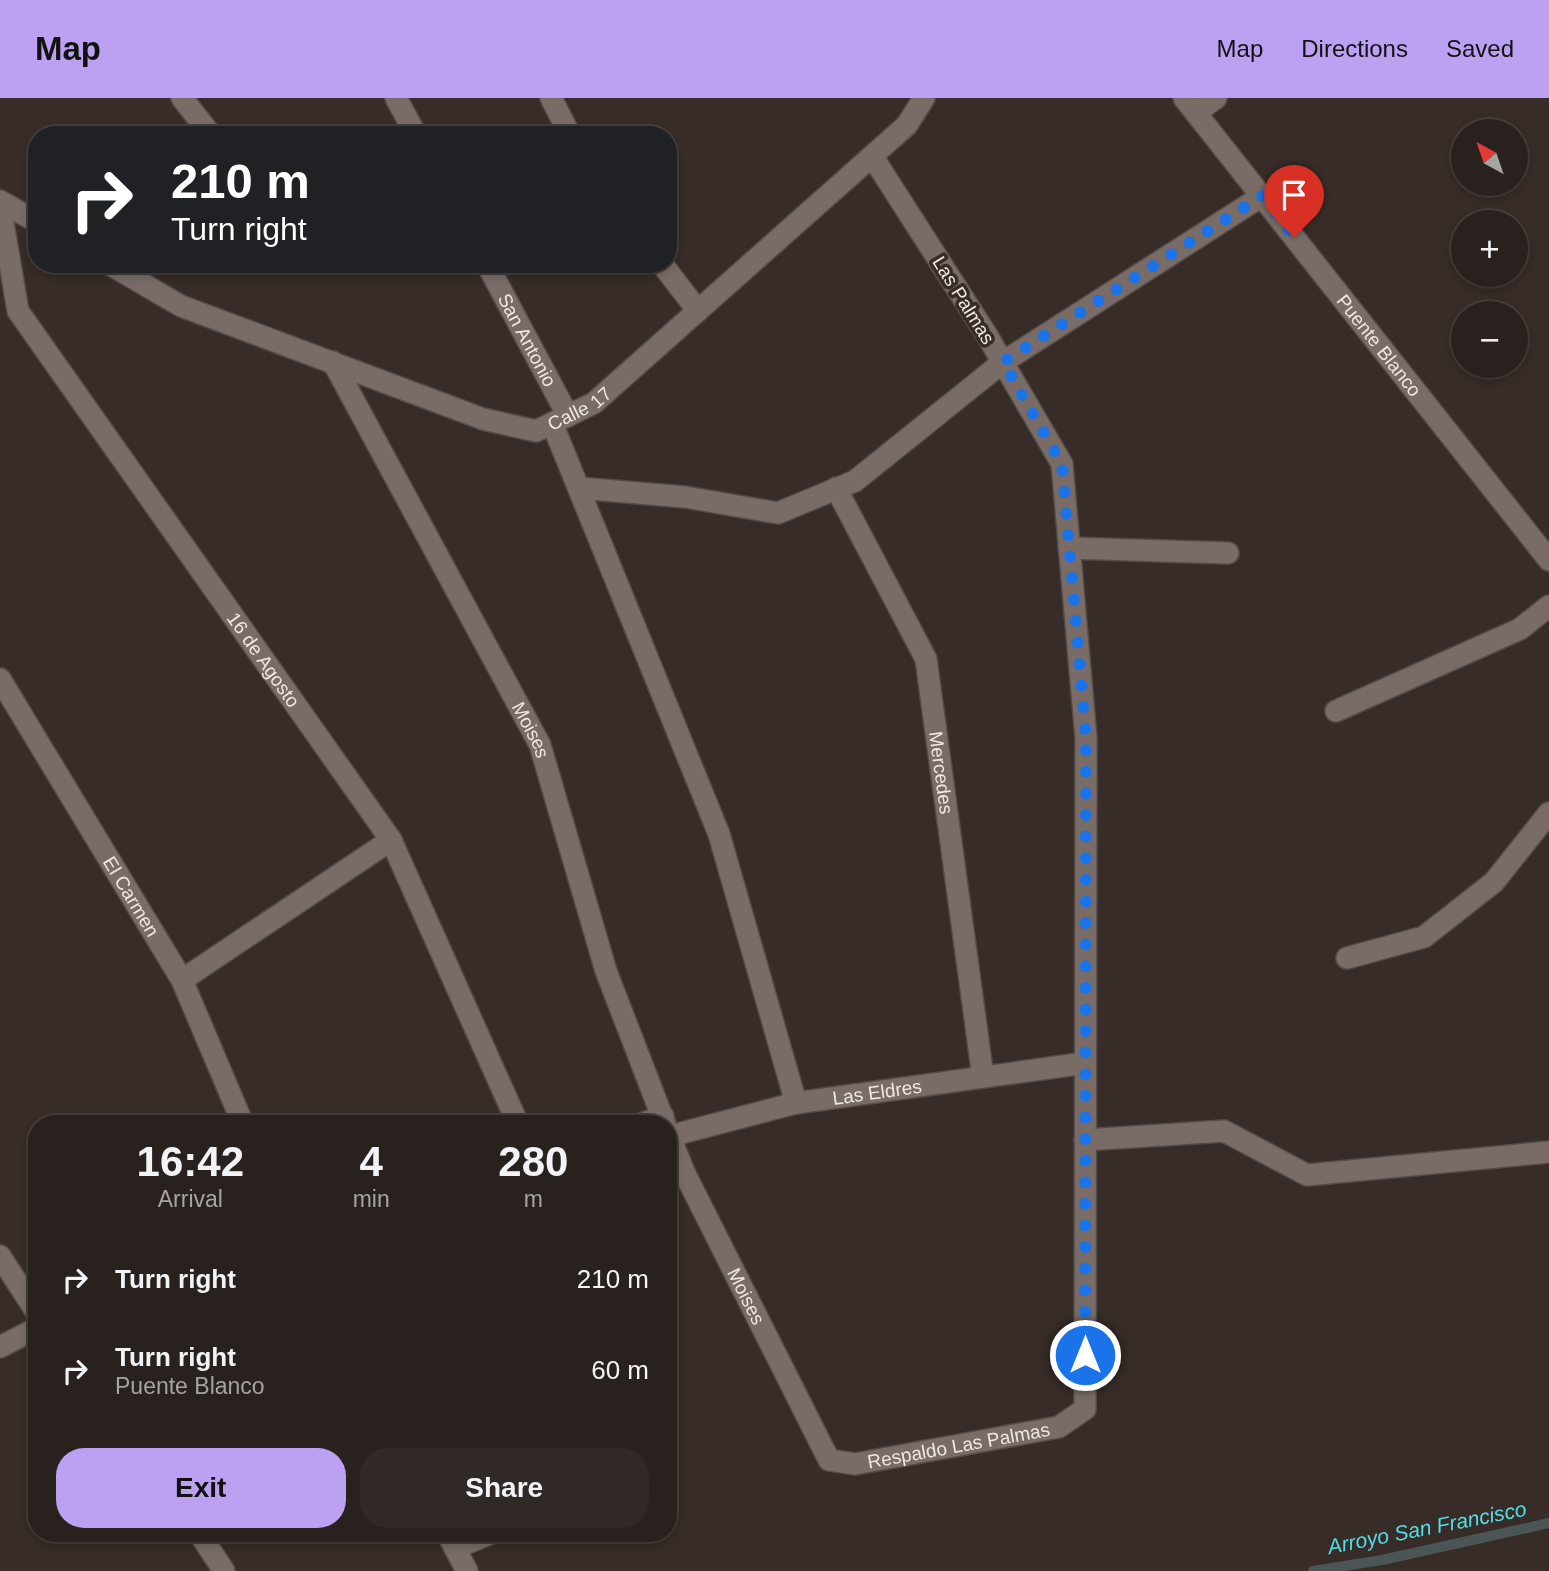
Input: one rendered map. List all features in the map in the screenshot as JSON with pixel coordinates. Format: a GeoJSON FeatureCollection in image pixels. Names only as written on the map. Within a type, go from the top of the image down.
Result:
{"type":"FeatureCollection","features":[{"type":"Feature","properties":{"kind":"street"},"geometry":{"type":"LineString","coordinates":[[182,98],[204,126]]}},
{"type":"Feature","properties":{"kind":"street"},"geometry":{"type":"LineString","coordinates":[[397,98],[411,126]]}},
{"type":"Feature","properties":{"kind":"street"},"geometry":{"type":"LineString","coordinates":[[551,98],[565,126]]}},
{"type":"Feature","properties":{"kind":"street","name":"Calle 17"},"geometry":{"type":"LineString","coordinates":[[124,273],[181,306],[483,419],[536,431],[594,403],[907,125],[923,98]]}},
{"type":"Feature","properties":{"kind":"street"},"geometry":{"type":"LineString","coordinates":[[1190,105],[1216,98]]}},
{"type":"Feature","properties":{"kind":"street","name":"Puente Blanco"},"geometry":{"type":"LineString","coordinates":[[1190,105],[1549,560]]}},
{"type":"Feature","properties":{"kind":"street","name":"Las Palmas"},"geometry":{"type":"LineString","coordinates":[[872,156],[1003,362],[1062,464],[1086,738],[1085,1409]]}},
{"type":"Feature","properties":{"kind":"street"},"geometry":{"type":"LineString","coordinates":[[579,488],[685,496],[778,513],[855,481],[1003,362],[1262,196]]}},
{"type":"Feature","properties":{"kind":"street"},"geometry":{"type":"LineString","coordinates":[[0,203],[28,217]]}},
{"type":"Feature","properties":{"kind":"street","name":"16 de Agosto"},"geometry":{"type":"LineString","coordinates":[[0,203],[19,311],[391,840],[514,1115]]}},
{"type":"Feature","properties":{"kind":"street","name":"San Antonio"},"geometry":{"type":"LineString","coordinates":[[491,273],[560,420],[579,488],[719,834],[796,1103]]}},
{"type":"Feature","properties":{"kind":"street"},"geometry":{"type":"LineString","coordinates":[[669,273],[698,311]]}},
{"type":"Feature","properties":{"kind":"street","name":"Moises"},"geometry":{"type":"LineString","coordinates":[[333,362],[540,745],[606,971],[662,1115]]}},
{"type":"Feature","properties":{"kind":"street","name":"Mercedes"},"geometry":{"type":"LineString","coordinates":[[836,488],[926,659],[983,1077]]}},
{"type":"Feature","properties":{"kind":"street"},"geometry":{"type":"LineString","coordinates":[[1069,548],[1228,553]]}},
{"type":"Feature","properties":{"kind":"street"},"geometry":{"type":"LineString","coordinates":[[1336,711],[1520,629],[1549,606]]}},
{"type":"Feature","properties":{"kind":"street","name":"El Carmen"},"geometry":{"type":"LineString","coordinates":[[0,679],[182,980],[239,1115]]}},
{"type":"Feature","properties":{"kind":"street"},"geometry":{"type":"LineString","coordinates":[[1347,958],[1424,937],[1494,882],[1549,813]]}},
{"type":"Feature","properties":{"kind":"street"},"geometry":{"type":"LineString","coordinates":[[182,980],[391,840]]}},
{"type":"Feature","properties":{"kind":"street","name":"Las Eldres"},"geometry":{"type":"LineString","coordinates":[[677,1125],[796,1103],[1085,1063]]}},
{"type":"Feature","properties":{"kind":"street"},"geometry":{"type":"LineString","coordinates":[[1085,1140],[1224,1131],[1307,1175],[1549,1153]]}},
{"type":"Feature","properties":{"kind":"street","name":"Moises"},"geometry":{"type":"LineString","coordinates":[[677,1153],[685,1174],[829,1460]]}},
{"type":"Feature","properties":{"kind":"street"},"geometry":{"type":"LineString","coordinates":[[0,1256],[28,1299]]}},
{"type":"Feature","properties":{"kind":"street"},"geometry":{"type":"LineString","coordinates":[[0,1347],[28,1333]]}},
{"type":"Feature","properties":{"kind":"street","name":"Respaldo Las Palmas"},"geometry":{"type":"LineString","coordinates":[[829,1460],[855,1464],[1059,1427],[1085,1409]]}},
{"type":"Feature","properties":{"kind":"street"},"geometry":{"type":"LineString","coordinates":[[205,1542],[224,1571]]}},
{"type":"Feature","properties":{"kind":"street"},"geometry":{"type":"LineString","coordinates":[[452,1542],[467,1571]]}},
{"type":"Feature","properties":{"kind":"waterway","name":"Arroyo San Francisco"},"geometry":{"type":"LineString","coordinates":[[1313,1571],[1382,1560],[1549,1523]]}},
{"type":"Feature","properties":{"kind":"route"},"geometry":{"type":"LineString","coordinates":[[1085,1355],[1086,738],[1062,464],[1003,362],[1262,196],[1294,237]]}}]}
